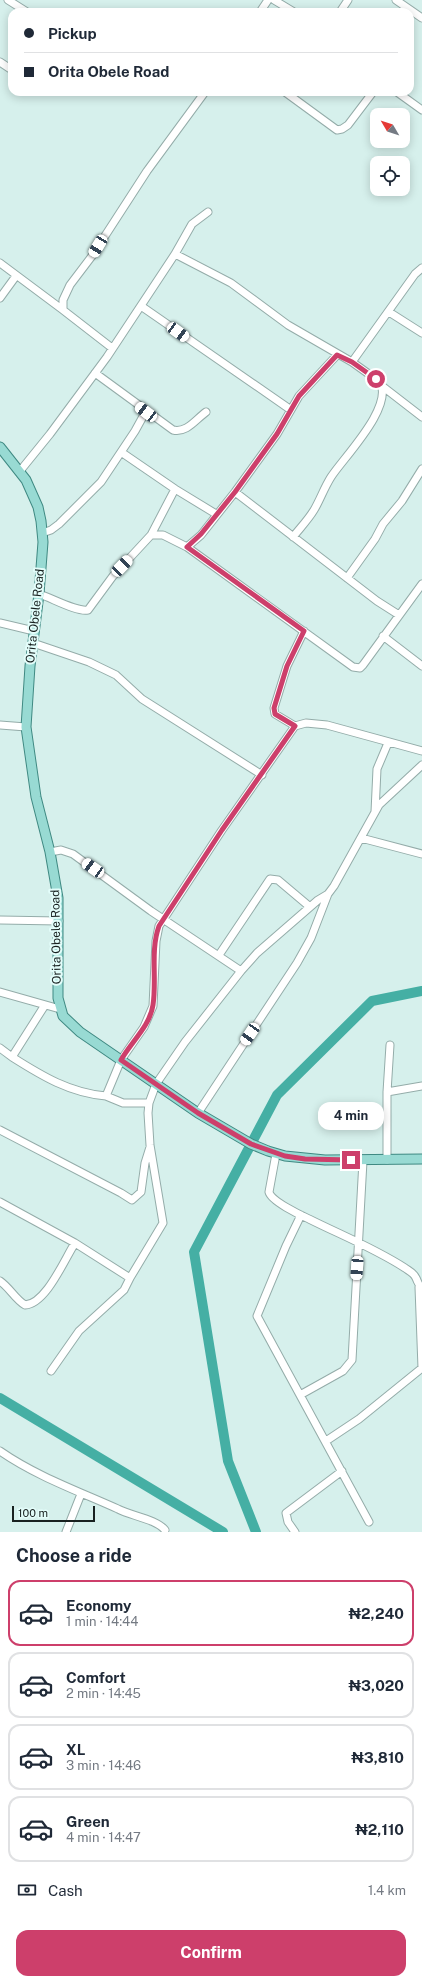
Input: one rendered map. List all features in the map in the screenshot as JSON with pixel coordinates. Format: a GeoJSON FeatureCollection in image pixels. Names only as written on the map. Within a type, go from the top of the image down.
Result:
{"type":"FeatureCollection","features":[{"type":"Feature","properties":{"kind":"main road","name":"Orita Obele Road"},"geometry":{"type":"LineString","coordinates":[[0,447],[20,471],[33,492],[38,507],[42,533],[39,594],[34,631],[26,727],[28,752],[36,798],[50,852],[58,898],[58,984],[60,1009]]}},
{"type":"Feature","properties":{"kind":"main road"},"geometry":{"type":"LineString","coordinates":[[60,1009],[72,1026],[198,1113],[251,1144],[276,1154],[305,1159],[363,1161],[422,1159]]}},
{"type":"Feature","properties":{"kind":"street"},"geometry":{"type":"LineString","coordinates":[[8,0],[21,8]]}},
{"type":"Feature","properties":{"kind":"street"},"geometry":{"type":"LineString","coordinates":[[274,0],[287,8]]}},
{"type":"Feature","properties":{"kind":"street"},"geometry":{"type":"LineString","coordinates":[[396,0],[408,8]]}},
{"type":"Feature","properties":{"kind":"street"},"geometry":{"type":"LineString","coordinates":[[63,310],[63,300],[70,285],[92,256],[147,170],[202,96]]}},
{"type":"Feature","properties":{"kind":"street"},"geometry":{"type":"LineString","coordinates":[[290,96],[337,130],[348,125],[370,96]]}},
{"type":"Feature","properties":{"kind":"street"},"geometry":{"type":"LineString","coordinates":[[402,96],[422,111]]}},
{"type":"Feature","properties":{"kind":"street"},"geometry":{"type":"LineString","coordinates":[[20,471],[35,454],[95,373],[175,254],[192,224],[208,212]]}},
{"type":"Feature","properties":{"kind":"street"},"geometry":{"type":"LineString","coordinates":[[175,254],[231,283],[288,325],[337,355],[352,362],[380,382],[382,386],[422,417]]}},
{"type":"Feature","properties":{"kind":"street"},"geometry":{"type":"LineString","coordinates":[[0,263],[112,348]]}},
{"type":"Feature","properties":{"kind":"street"},"geometry":{"type":"LineString","coordinates":[[352,362],[415,274],[422,268]]}},
{"type":"Feature","properties":{"kind":"street"},"geometry":{"type":"LineString","coordinates":[[0,298],[16,276]]}},
{"type":"Feature","properties":{"kind":"street"},"geometry":{"type":"LineString","coordinates":[[141,306],[291,410]]}},
{"type":"Feature","properties":{"kind":"street"},"geometry":{"type":"LineString","coordinates":[[389,312],[422,333]]}},
{"type":"Feature","properties":{"kind":"street"},"geometry":{"type":"LineString","coordinates":[[187,547],[201,534],[235,492],[266,450],[299,396],[337,355]]}},
{"type":"Feature","properties":{"kind":"street"},"geometry":{"type":"LineString","coordinates":[[95,373],[146,412],[173,430],[180,432],[206,412]]}},
{"type":"Feature","properties":{"kind":"street"},"geometry":{"type":"LineString","coordinates":[[293,537],[313,512],[332,476],[346,459],[370,422],[383,397],[382,386]]}},
{"type":"Feature","properties":{"kind":"street"},"geometry":{"type":"LineString","coordinates":[[42,533],[51,530],[60,524],[101,482],[146,412]]}},
{"type":"Feature","properties":{"kind":"street"},"geometry":{"type":"LineString","coordinates":[[121,452],[175,489],[216,514]]}},
{"type":"Feature","properties":{"kind":"street"},"geometry":{"type":"LineString","coordinates":[[347,578],[383,524],[399,506],[422,469]]}},
{"type":"Feature","properties":{"kind":"street"},"geometry":{"type":"LineString","coordinates":[[39,594],[77,609],[88,610],[113,576],[151,535],[175,489]]}},
{"type":"Feature","properties":{"kind":"street"},"geometry":{"type":"LineString","coordinates":[[235,492],[347,578],[399,615]]}},
{"type":"Feature","properties":{"kind":"street"},"geometry":{"type":"LineString","coordinates":[[151,535],[162,535],[187,547],[356,668],[363,665],[422,584]]}},
{"type":"Feature","properties":{"kind":"street"},"geometry":{"type":"LineString","coordinates":[[0,623],[34,631]]}},
{"type":"Feature","properties":{"kind":"street"},"geometry":{"type":"LineString","coordinates":[[295,726],[275,714],[274,708],[287,666],[304,631]]}},
{"type":"Feature","properties":{"kind":"street"},"geometry":{"type":"LineString","coordinates":[[383,636],[422,666]]}},
{"type":"Feature","properties":{"kind":"street"},"geometry":{"type":"LineString","coordinates":[[33,642],[89,662],[116,675],[142,699],[262,775]]}},
{"type":"Feature","properties":{"kind":"street"},"geometry":{"type":"LineString","coordinates":[[106,1096],[121,1060],[144,1027],[153,1006],[156,941],[159,926],[200,862],[295,726],[306,723],[327,725],[376,737],[388,742],[422,751]]}},
{"type":"Feature","properties":{"kind":"street"},"geometry":{"type":"LineString","coordinates":[[0,725],[26,727]]}},
{"type":"Feature","properties":{"kind":"street"},"geometry":{"type":"LineString","coordinates":[[374,812],[377,769],[388,742]]}},
{"type":"Feature","properties":{"kind":"street"},"geometry":{"type":"LineString","coordinates":[[198,1113],[297,963],[311,938],[328,894],[361,838],[374,812],[422,764]]}},
{"type":"Feature","properties":{"kind":"street"},"geometry":{"type":"LineString","coordinates":[[361,838],[422,854]]}},
{"type":"Feature","properties":{"kind":"street"},"geometry":{"type":"LineString","coordinates":[[50,852],[62,850],[73,854],[164,919],[219,955],[241,972]]}},
{"type":"Feature","properties":{"kind":"street"},"geometry":{"type":"LineString","coordinates":[[219,955],[270,879],[278,880],[310,907]]}},
{"type":"Feature","properties":{"kind":"street"},"geometry":{"type":"LineString","coordinates":[[50,1371],[79,1331],[124,1290],[163,1223],[150,1145],[149,1104],[156,1084],[186,1042],[257,953],[310,907],[328,894]]}},
{"type":"Feature","properties":{"kind":"street"},"geometry":{"type":"LineString","coordinates":[[0,920],[59,921]]}},
{"type":"Feature","properties":{"kind":"street"},"geometry":{"type":"LineString","coordinates":[[0,992],[60,1009]]}},
{"type":"Feature","properties":{"kind":"street"},"geometry":{"type":"LineString","coordinates":[[12,1057],[45,1005]]}},
{"type":"Feature","properties":{"kind":"street"},"geometry":{"type":"LineString","coordinates":[[387,1160],[387,1092],[390,1045]]}},
{"type":"Feature","properties":{"kind":"street"},"geometry":{"type":"LineString","coordinates":[[0,1048],[42,1076],[68,1088],[90,1095],[106,1096],[123,1103],[149,1104]]}},
{"type":"Feature","properties":{"kind":"street"},"geometry":{"type":"LineString","coordinates":[[387,1092],[422,1086]]}},
{"type":"Feature","properties":{"kind":"street"},"geometry":{"type":"LineString","coordinates":[[0,1130],[132,1200],[141,1192],[145,1163],[150,1145]]}},
{"type":"Feature","properties":{"kind":"street"},"geometry":{"type":"LineString","coordinates":[[276,1154],[270,1194],[272,1198],[332,1231],[359,1242],[413,1274],[421,1287],[422,1368],[366,1414],[326,1441]]}},
{"type":"Feature","properties":{"kind":"street"},"geometry":{"type":"LineString","coordinates":[[300,1395],[343,1371],[352,1360],[363,1161]]}},
{"type":"Feature","properties":{"kind":"street"},"geometry":{"type":"LineString","coordinates":[[0,1202],[75,1243],[130,1278]]}},
{"type":"Feature","properties":{"kind":"street"},"geometry":{"type":"LineString","coordinates":[[301,1215],[286,1246],[257,1316],[369,1522]]}},
{"type":"Feature","properties":{"kind":"street"},"geometry":{"type":"LineString","coordinates":[[0,1281],[9,1288],[20,1302],[25,1305],[36,1302],[50,1286],[75,1243]]}},
{"type":"Feature","properties":{"kind":"street"},"geometry":{"type":"LineString","coordinates":[[0,1451],[26,1469],[81,1494],[96,1498],[136,1517],[158,1524],[165,1530]]}},
{"type":"Feature","properties":{"kind":"street"},"geometry":{"type":"LineString","coordinates":[[295,1532],[288,1522],[286,1513],[342,1471]]}},
{"type":"Feature","properties":{"kind":"street"},"geometry":{"type":"LineString","coordinates":[[66,1532],[81,1494]]}},
{"type":"Feature","properties":{"kind":"waterway"},"geometry":{"type":"LineString","coordinates":[[256,1532],[228,1461],[194,1252],[277,1095],[372,1001],[422,991]]}},
{"type":"Feature","properties":{"kind":"waterway"},"geometry":{"type":"LineString","coordinates":[[0,1398],[223,1532]]}},
{"type":"Feature","properties":{"kind":"route"},"geometry":{"type":"LineString","coordinates":[[351,1160],[305,1159],[285,1156],[251,1144],[198,1113],[121,1060],[127,1049],[144,1027],[153,1006],[156,941],[159,926],[176,902],[200,862],[295,726],[275,714],[274,708],[287,666],[304,631],[264,604],[187,547],[201,534],[235,492],[277,434],[299,396],[337,355],[352,362],[376,379]]}}]}
